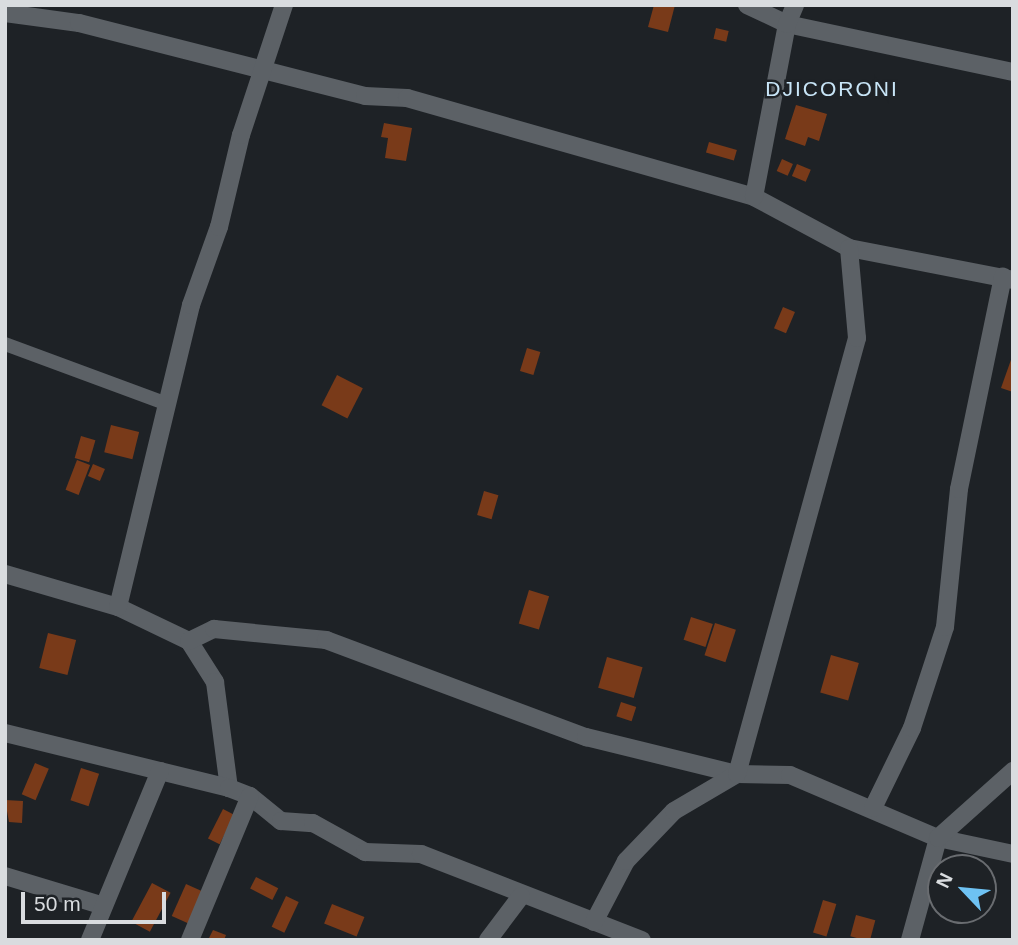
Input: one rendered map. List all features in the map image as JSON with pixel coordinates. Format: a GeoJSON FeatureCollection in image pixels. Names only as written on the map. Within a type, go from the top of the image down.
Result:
{"type":"FeatureCollection","features":[{"type":"Feature","properties":{"kind":"street"},"geometry":{"type":"LineString","coordinates":[[118,607],[191,305],[219,228],[263,71],[285,5]]}},
{"type":"Feature","properties":{"kind":"street"},"geometry":{"type":"LineString","coordinates":[[747,5],[787,24],[1013,72]]}},
{"type":"Feature","properties":{"kind":"street"},"geometry":{"type":"LineString","coordinates":[[754,197],[787,24],[795,5]]}},
{"type":"Feature","properties":{"kind":"street"},"geometry":{"type":"LineString","coordinates":[[5,13],[79,23],[365,96],[407,98],[754,197],[849,248],[1008,278],[959,489],[945,626],[912,729],[873,808]]}},
{"type":"Feature","properties":{"kind":"street"},"geometry":{"type":"LineString","coordinates":[[594,922],[626,861],[674,810],[737,774],[857,338],[849,248]]}},
{"type":"Feature","properties":{"kind":"street"},"geometry":{"type":"LineString","coordinates":[[5,344],[167,404]]}},
{"type":"Feature","properties":{"kind":"street"},"geometry":{"type":"LineString","coordinates":[[5,574],[118,607],[189,641],[215,682],[229,788]]}},
{"type":"Feature","properties":{"kind":"street"},"geometry":{"type":"LineString","coordinates":[[189,641],[214,629],[326,639],[586,737],[737,774],[790,775],[873,808],[938,838],[1013,854]]}},
{"type":"Feature","properties":{"kind":"street"},"geometry":{"type":"LineString","coordinates":[[5,733],[229,788],[250,796],[281,821],[313,823],[365,852],[421,854],[521,896],[642,940]]}},
{"type":"Feature","properties":{"kind":"street"},"geometry":{"type":"LineString","coordinates":[[90,940],[160,771]]}},
{"type":"Feature","properties":{"kind":"street"},"geometry":{"type":"LineString","coordinates":[[909,940],[938,838],[1013,771]]}},
{"type":"Feature","properties":{"kind":"street"},"geometry":{"type":"LineString","coordinates":[[190,940],[250,796]]}},
{"type":"Feature","properties":{"kind":"street"},"geometry":{"type":"LineString","coordinates":[[5,876],[104,906]]}},
{"type":"Feature","properties":{"kind":"street"},"geometry":{"type":"LineString","coordinates":[[488,940],[521,896]]}},
{"type":"Feature","properties":{"kind":"building"},"geometry":{"type":"Polygon","coordinates":[[[654,5],[675,5],[668,32],[648,27],[654,5]]]}},
{"type":"Feature","properties":{"kind":"building"},"geometry":{"type":"Polygon","coordinates":[[[716,28],[729,31],[726,42],[714,39],[716,28]]]}},
{"type":"Feature","properties":{"kind":"building"},"geometry":{"type":"Polygon","coordinates":[[[796,105],[827,114],[819,141],[808,137],[805,146],[785,139],[796,105]]]}},
{"type":"Feature","properties":{"kind":"building"},"geometry":{"type":"Polygon","coordinates":[[[384,123],[412,128],[406,161],[385,158],[388,138],[381,137],[384,123]]]}},
{"type":"Feature","properties":{"kind":"building"},"geometry":{"type":"Polygon","coordinates":[[[709,142],[737,150],[734,161],[706,153],[709,142]]]}},
{"type":"Feature","properties":{"kind":"building"},"geometry":{"type":"Polygon","coordinates":[[[782,159],[793,164],[788,176],[777,171],[782,159]]]}},
{"type":"Feature","properties":{"kind":"building"},"geometry":{"type":"Polygon","coordinates":[[[797,164],[811,170],[806,182],[792,176],[797,164]]]}},
{"type":"Feature","properties":{"kind":"building"},"geometry":{"type":"Polygon","coordinates":[[[783,307],[795,312],[786,333],[774,328],[783,307]]]}},
{"type":"Feature","properties":{"kind":"building"},"geometry":{"type":"Polygon","coordinates":[[[527,348],[540,352],[533,375],[520,371],[527,348]]]}},
{"type":"Feature","properties":{"kind":"building"},"geometry":{"type":"Polygon","coordinates":[[[1013,357],[1013,392],[1001,388],[1013,357]]]}},
{"type":"Feature","properties":{"kind":"building"},"geometry":{"type":"Polygon","coordinates":[[[337,375],[363,388],[347,418],[322,405],[337,375]]]}},
{"type":"Feature","properties":{"kind":"building"},"geometry":{"type":"Polygon","coordinates":[[[111,425],[139,432],[132,459],[104,452],[111,425]]]}},
{"type":"Feature","properties":{"kind":"building"},"geometry":{"type":"Polygon","coordinates":[[[81,436],[95,440],[89,462],[75,458],[81,436]]]}},
{"type":"Feature","properties":{"kind":"building"},"geometry":{"type":"Polygon","coordinates":[[[77,460],[90,465],[79,495],[66,490],[77,460]]]}},
{"type":"Feature","properties":{"kind":"building"},"geometry":{"type":"Polygon","coordinates":[[[93,464],[105,469],[100,481],[88,476],[93,464]]]}},
{"type":"Feature","properties":{"kind":"building"},"geometry":{"type":"Polygon","coordinates":[[[484,491],[498,495],[492,519],[477,515],[484,491]]]}},
{"type":"Feature","properties":{"kind":"building"},"geometry":{"type":"Polygon","coordinates":[[[529,590],[549,596],[539,630],[519,623],[529,590]]]}},
{"type":"Feature","properties":{"kind":"building"},"geometry":{"type":"Polygon","coordinates":[[[691,617],[713,624],[705,647],[684,640],[691,617]]]}},
{"type":"Feature","properties":{"kind":"building"},"geometry":{"type":"Polygon","coordinates":[[[715,623],[736,630],[725,662],[704,655],[715,623]]]}},
{"type":"Feature","properties":{"kind":"building"},"geometry":{"type":"Polygon","coordinates":[[[48,633],[76,640],[67,675],[39,668],[48,633]]]}},
{"type":"Feature","properties":{"kind":"building"},"geometry":{"type":"Polygon","coordinates":[[[831,655],[859,663],[848,700],[820,692],[831,655]]]}},
{"type":"Feature","properties":{"kind":"building"},"geometry":{"type":"Polygon","coordinates":[[[607,657],[643,667],[634,698],[598,688],[607,657]]]}},
{"type":"Feature","properties":{"kind":"building"},"geometry":{"type":"Polygon","coordinates":[[[621,702],[636,707],[632,721],[616,716],[621,702]]]}},
{"type":"Feature","properties":{"kind":"building"},"geometry":{"type":"Polygon","coordinates":[[[35,763],[49,769],[36,800],[22,794],[35,763]]]}},
{"type":"Feature","properties":{"kind":"building"},"geometry":{"type":"Polygon","coordinates":[[[81,768],[99,774],[89,806],[70,800],[81,768]]]}},
{"type":"Feature","properties":{"kind":"building"},"geometry":{"type":"Polygon","coordinates":[[[5,800],[23,801],[22,823],[9,822],[5,800]]]}},
{"type":"Feature","properties":{"kind":"building"},"geometry":{"type":"Polygon","coordinates":[[[223,809],[235,815],[220,844],[208,838],[223,809]]]}},
{"type":"Feature","properties":{"kind":"building"},"geometry":{"type":"Polygon","coordinates":[[[256,877],[278,888],[272,900],[250,889],[256,877]]]}},
{"type":"Feature","properties":{"kind":"building"},"geometry":{"type":"Polygon","coordinates":[[[152,883],[171,893],[150,932],[131,922],[152,883]]]}},
{"type":"Feature","properties":{"kind":"building"},"geometry":{"type":"Polygon","coordinates":[[[186,884],[206,893],[192,925],[172,916],[186,884]]]}},
{"type":"Feature","properties":{"kind":"building"},"geometry":{"type":"Polygon","coordinates":[[[286,896],[299,902],[284,933],[272,927],[286,896]]]}},
{"type":"Feature","properties":{"kind":"building"},"geometry":{"type":"Polygon","coordinates":[[[823,900],[836,904],[826,937],[813,933],[823,900]]]}},
{"type":"Feature","properties":{"kind":"building"},"geometry":{"type":"Polygon","coordinates":[[[332,904],[364,917],[357,937],[324,923],[332,904]]]}},
{"type":"Feature","properties":{"kind":"building"},"geometry":{"type":"Polygon","coordinates":[[[856,915],[875,920],[870,940],[850,936],[856,915]]]}},
{"type":"Feature","properties":{"kind":"building"},"geometry":{"type":"Polygon","coordinates":[[[213,930],[226,935],[224,940],[208,940],[213,930]]]}},
{"type":"Feature","properties":{"kind":"district","name":"DJICORONI"},"geometry":{"type":"Point","coordinates":[832,89]}}]}
